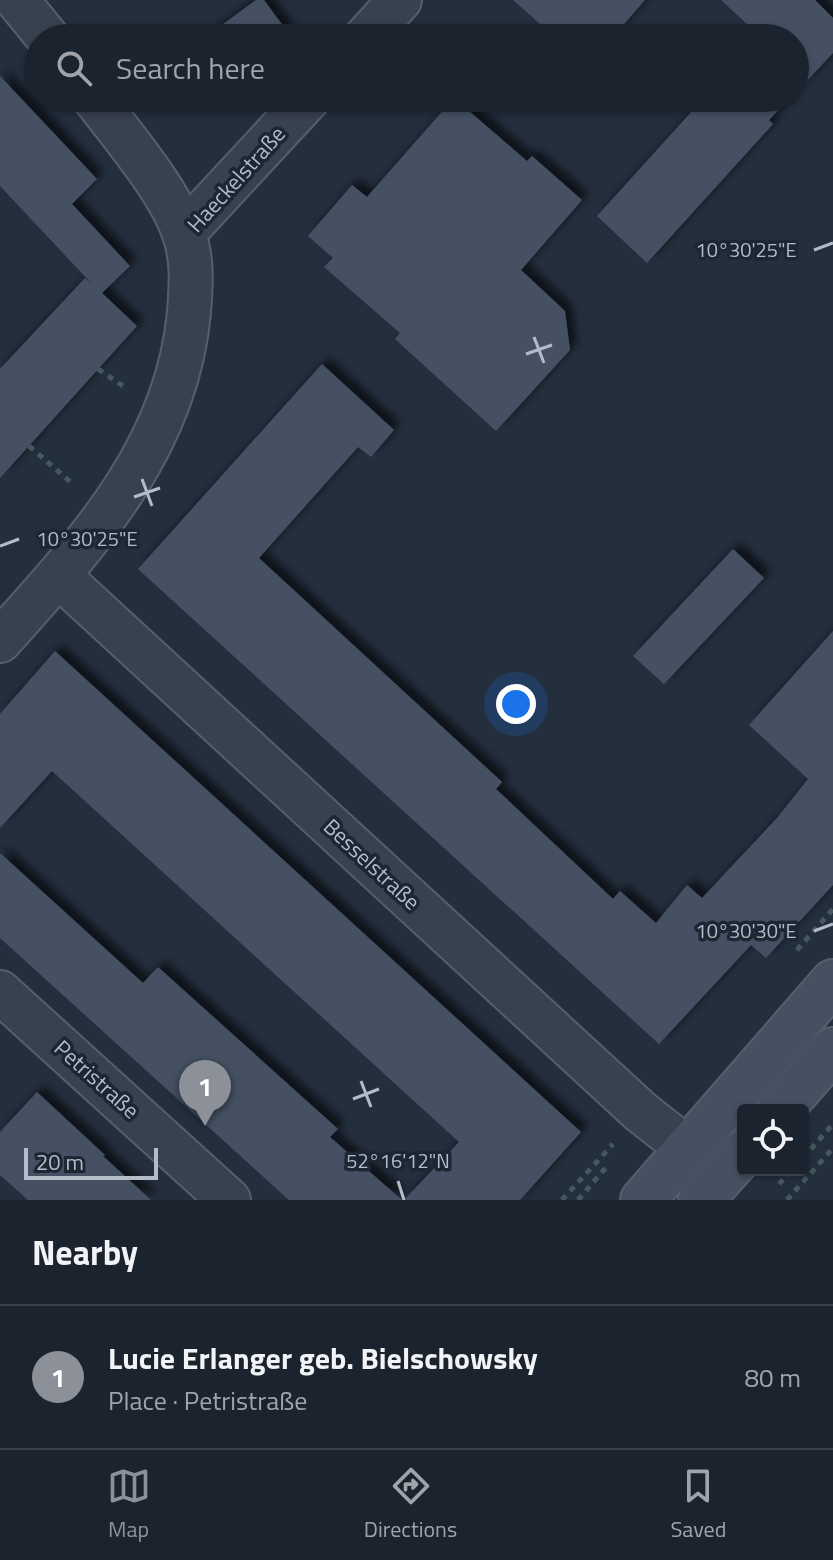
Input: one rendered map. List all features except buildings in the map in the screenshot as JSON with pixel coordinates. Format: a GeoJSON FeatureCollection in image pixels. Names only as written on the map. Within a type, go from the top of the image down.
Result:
{"type":"FeatureCollection","features":[{"type":"Feature","properties":{"kind":"main road"},"geometry":{"type":"LineString","coordinates":[[643,1200],[833,982]]}},
{"type":"Feature","properties":{"kind":"main road"},"geometry":{"type":"LineString","coordinates":[[785,1104],[833,1050]]}},
{"type":"Feature","properties":{"kind":"main road"},"geometry":{"type":"LineString","coordinates":[[701,1200],[737,1160]]}},
{"type":"Feature","properties":{"kind":"street"},"geometry":{"type":"LineString","coordinates":[[17,0],[37,24]]}},
{"type":"Feature","properties":{"kind":"street"},"geometry":{"type":"LineString","coordinates":[[378,24],[400,0]]}},
{"type":"Feature","properties":{"kind":"street"},"geometry":{"type":"LineString","coordinates":[[104,112],[161,190],[184,233]]}},
{"type":"Feature","properties":{"kind":"street","name":"Haeckelstraße"},"geometry":{"type":"LineString","coordinates":[[0,641],[87,543],[118,499],[154,438],[181,363],[188,324],[192,278],[184,233],[296,112]]}},
{"type":"Feature","properties":{"kind":"street","name":"Besselstraße"},"geometry":{"type":"LineString","coordinates":[[59,576],[641,1112],[688,1149]]}},
{"type":"Feature","properties":{"kind":"street","name":"Petristraße"},"geometry":{"type":"LineString","coordinates":[[0,992],[229,1200]]}},
{"type":"Feature","properties":{"kind":"path"},"geometry":{"type":"LineString","coordinates":[[98,369],[135,391]]}},
{"type":"Feature","properties":{"kind":"path"},"geometry":{"type":"LineString","coordinates":[[29,446],[75,487]]}},
{"type":"Feature","properties":{"kind":"path"},"geometry":{"type":"LineString","coordinates":[[809,1151],[833,1124]]}},
{"type":"Feature","properties":{"kind":"path"},"geometry":{"type":"LineString","coordinates":[[562,1200],[622,1134]]}},
{"type":"Feature","properties":{"kind":"path"},"geometry":{"type":"LineString","coordinates":[[787,1200],[833,1148]]}},
{"type":"Feature","properties":{"kind":"place","name":"Lucie Erlanger geb. Bielschowsky"},"geometry":{"type":"Point","coordinates":[205,1126]}}]}
